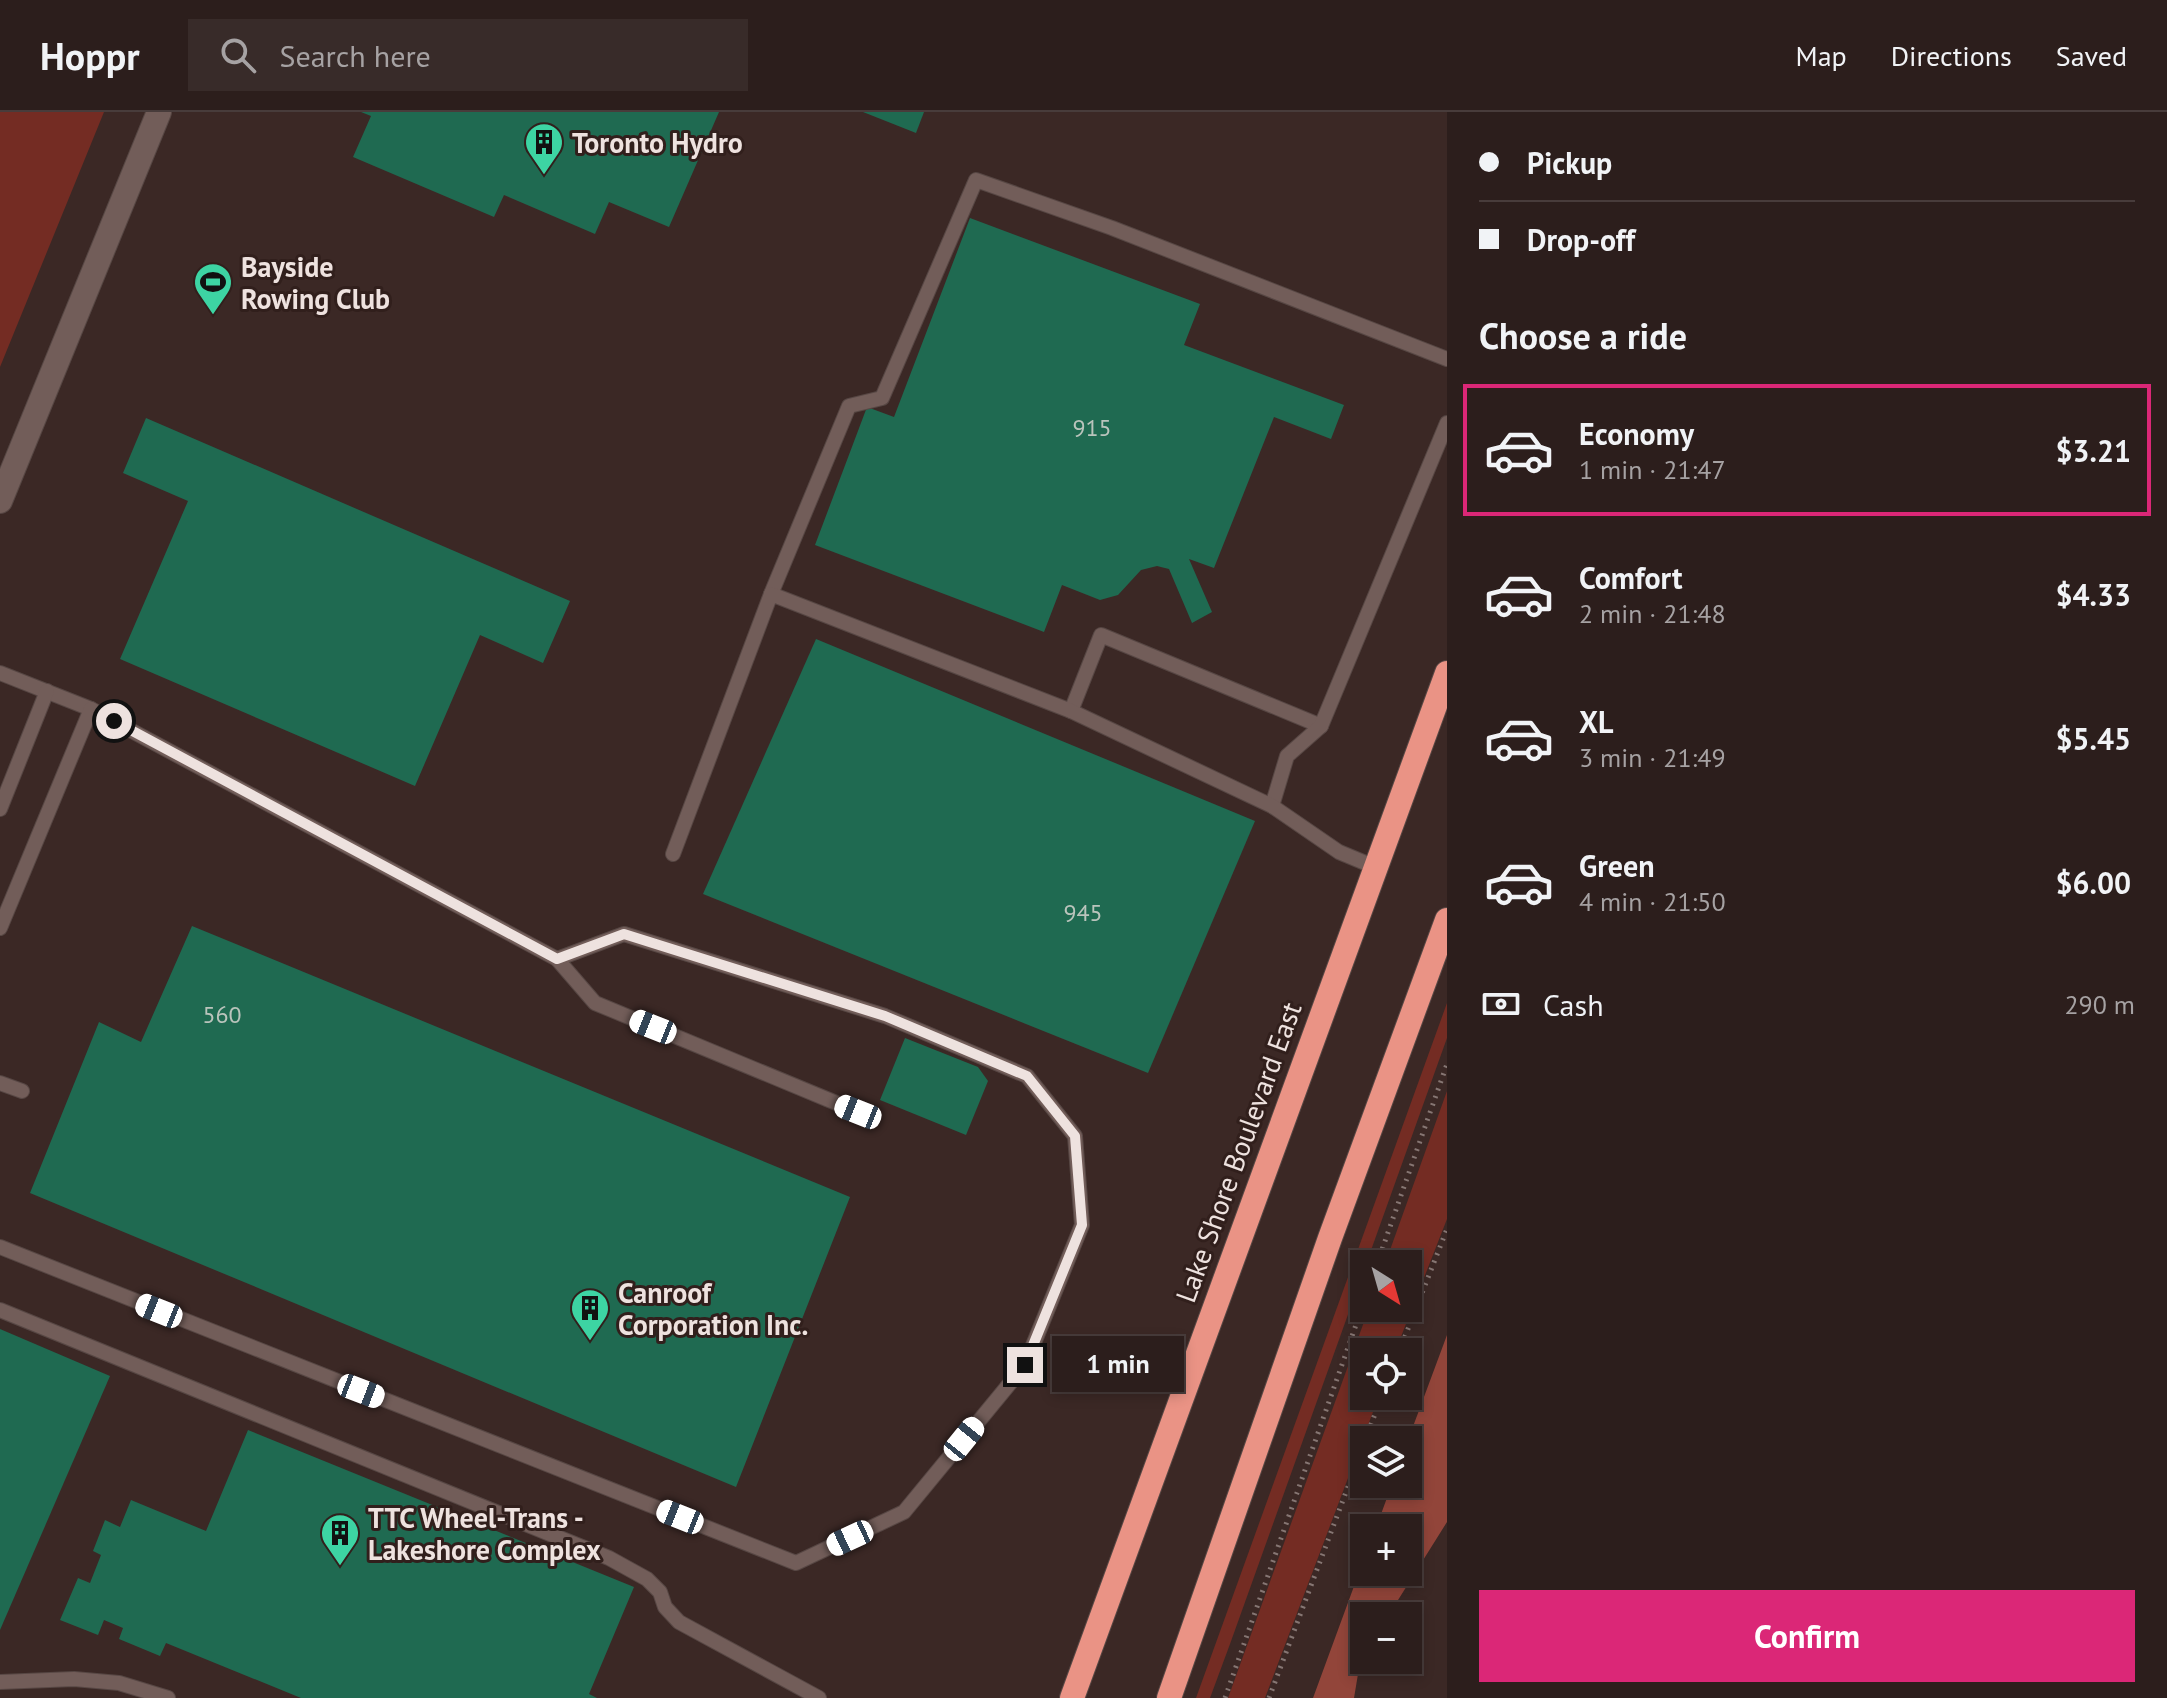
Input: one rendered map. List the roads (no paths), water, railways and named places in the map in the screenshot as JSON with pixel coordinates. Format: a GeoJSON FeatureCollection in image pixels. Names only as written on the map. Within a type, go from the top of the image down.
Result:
{"type":"FeatureCollection","features":[{"type":"Feature","properties":{"kind":"highway","name":"Lake Shore Boulevard East"},"geometry":{"type":"LineString","coordinates":[[1072,1698],[1447,673]]}},
{"type":"Feature","properties":{"kind":"highway"},"geometry":{"type":"LineString","coordinates":[[1169,1698],[1330,1238],[1447,920]]}},
{"type":"Feature","properties":{"kind":"street"},"geometry":{"type":"LineString","coordinates":[[0,501],[159,112]]}},
{"type":"Feature","properties":{"kind":"lane"},"geometry":{"type":"LineString","coordinates":[[673,854],[771,594],[849,406],[882,398],[976,180],[1112,228],[1447,359]]}},
{"type":"Feature","properties":{"kind":"lane"},"geometry":{"type":"LineString","coordinates":[[1272,806],[1287,756],[1321,726],[1447,423]]}},
{"type":"Feature","properties":{"kind":"lane"},"geometry":{"type":"LineString","coordinates":[[771,594],[1071,711],[1272,806],[1339,852],[1375,867]]}},
{"type":"Feature","properties":{"kind":"lane"},"geometry":{"type":"LineString","coordinates":[[1071,711],[1101,635],[1321,726]]}},
{"type":"Feature","properties":{"kind":"lane"},"geometry":{"type":"LineString","coordinates":[[0,673],[91,709],[557,959],[595,1003],[858,1112]]}},
{"type":"Feature","properties":{"kind":"lane"},"geometry":{"type":"LineString","coordinates":[[0,809],[47,691]]}},
{"type":"Feature","properties":{"kind":"lane"},"geometry":{"type":"LineString","coordinates":[[0,928],[91,709]]}},
{"type":"Feature","properties":{"kind":"lane"},"geometry":{"type":"LineString","coordinates":[[0,1247],[796,1563],[904,1512],[1025,1365],[1082,1225],[1075,1136],[1027,1076],[885,1016],[624,934],[557,959]]}},
{"type":"Feature","properties":{"kind":"lane"},"geometry":{"type":"LineString","coordinates":[[0,1083],[22,1091]]}},
{"type":"Feature","properties":{"kind":"lane"},"geometry":{"type":"LineString","coordinates":[[0,1310],[609,1558],[647,1579],[660,1592],[665,1607],[679,1622],[819,1698]]}},
{"type":"Feature","properties":{"kind":"lane"},"geometry":{"type":"LineString","coordinates":[[0,1682],[74,1679],[119,1683],[168,1698]]}},
{"type":"Feature","properties":{"kind":"place","name":"Toronto Hydro"},"geometry":{"type":"Point","coordinates":[544,176]}},
{"type":"Feature","properties":{"kind":"place","name":"Bayside Rowing Club"},"geometry":{"type":"Point","coordinates":[213,316]}},
{"type":"Feature","properties":{"kind":"place","name":"Canroof Corporation Inc."},"geometry":{"type":"Point","coordinates":[590,1342]}},
{"type":"Feature","properties":{"kind":"place","name":"TTC Wheel-Trans - Lakeshore Complex"},"geometry":{"type":"Point","coordinates":[340,1567]}}]}
